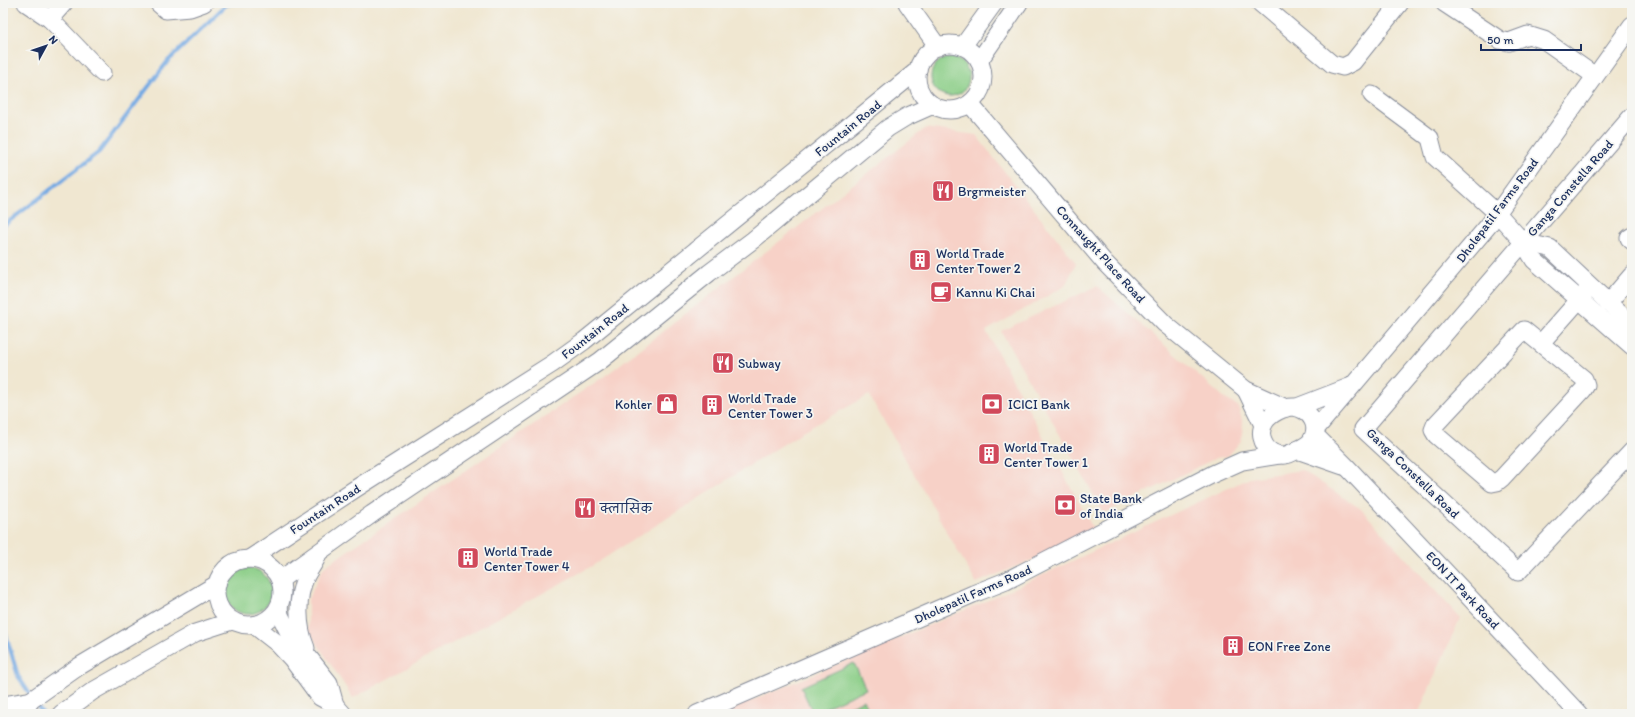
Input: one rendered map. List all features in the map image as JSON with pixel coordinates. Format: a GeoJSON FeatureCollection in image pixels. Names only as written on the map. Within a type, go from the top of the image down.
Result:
{"type":"FeatureCollection","features":[{"type":"Feature","properties":{"kind":"main road"},"geometry":{"type":"LineString","coordinates":[[3,707],[28,702]]}},
{"type":"Feature","properties":{"kind":"street"},"geometry":{"type":"LineString","coordinates":[[26,3],[50,19],[102,73]]}},
{"type":"Feature","properties":{"kind":"street"},"geometry":{"type":"LineString","coordinates":[[50,19],[64,3]]}},
{"type":"Feature","properties":{"kind":"street"},"geometry":{"type":"LineString","coordinates":[[158,3],[166,10],[190,8],[204,3]]}},
{"type":"Feature","properties":{"kind":"street"},"geometry":{"type":"LineString","coordinates":[[907,3],[938,47],[946,44],[963,46],[972,52],[982,67],[983,80],[979,93],[970,104],[955,110],[943,109],[933,105],[921,92],[918,81],[918,70]]}},
{"type":"Feature","properties":{"kind":"street"},"geometry":{"type":"LineString","coordinates":[[963,46],[994,3]]}},
{"type":"Feature","properties":{"kind":"street"},"geometry":{"type":"LineString","coordinates":[[979,61],[1019,3]]}},
{"type":"Feature","properties":{"kind":"street"},"geometry":{"type":"LineString","coordinates":[[1260,3],[1332,64],[1343,67],[1353,62],[1400,3]]}},
{"type":"Feature","properties":{"kind":"street"},"geometry":{"type":"LineString","coordinates":[[1444,3],[1500,40],[1509,42],[1528,35],[1544,40],[1595,76]]}},
{"type":"Feature","properties":{"kind":"street","name":"Dholepatil Farms Road"},"geometry":{"type":"LineString","coordinates":[[1314,432],[1488,226],[1632,25]]}},
{"type":"Feature","properties":{"kind":"street","name":"Fountain Road"},"geometry":{"type":"LineString","coordinates":[[28,702],[78,667],[217,584],[226,568],[237,561],[249,559],[355,489],[552,364],[584,341],[918,70],[925,56],[938,47]]}},
{"type":"Feature","properties":{"kind":"street","name":"Ganga Constella Road"},"geometry":{"type":"LineString","coordinates":[[1372,95],[1430,138],[1435,157],[1497,214],[1523,242],[1534,260],[1632,346]]}},
{"type":"Feature","properties":{"kind":"street","name":"Connaught Place Road"},"geometry":{"type":"LineString","coordinates":[[970,104],[1105,263],[1165,324],[1246,390],[1292,407]]}},
{"type":"Feature","properties":{"kind":"street","name":"Fountain Road"},"geometry":{"type":"LineString","coordinates":[[280,580],[372,514],[567,385],[600,361],[759,234],[888,128],[933,105]]}},
{"type":"Feature","properties":{"kind":"street","name":"Ganga Constella Road"},"geometry":{"type":"LineString","coordinates":[[1632,116],[1363,429],[1518,572],[1632,451]]}},
{"type":"Feature","properties":{"kind":"street"},"geometry":{"type":"LineString","coordinates":[[1632,236],[1630,238],[1632,241]]}},
{"type":"Feature","properties":{"kind":"street","name":"Ganga Constella Road"},"geometry":{"type":"LineString","coordinates":[[1523,242],[1550,248],[1632,325]]}},
{"type":"Feature","properties":{"kind":"street"},"geometry":{"type":"LineString","coordinates":[[1608,303],[1632,275]]}},
{"type":"Feature","properties":{"kind":"street"},"geometry":{"type":"LineString","coordinates":[[1542,343],[1590,287]]}},
{"type":"Feature","properties":{"kind":"street"},"geometry":{"type":"LineString","coordinates":[[1524,330],[1542,343],[1584,379],[1586,385],[1502,478],[1497,482],[1492,483],[1436,435],[1433,430],[1435,425],[1524,330]]}},
{"type":"Feature","properties":{"kind":"street","name":"Dholepatil Farms Road"},"geometry":{"type":"LineString","coordinates":[[1292,407],[1351,387]]}},
{"type":"Feature","properties":{"kind":"street","name":"Connaught Place Road"},"geometry":{"type":"LineString","coordinates":[[1246,390],[1262,430]]}},
{"type":"Feature","properties":{"kind":"street"},"geometry":{"type":"LineString","coordinates":[[1292,407],[1309,414],[1314,423],[1314,432],[1309,443],[1290,454],[1279,455],[1272,453],[1263,442],[1262,430],[1270,416],[1292,407]]}},
{"type":"Feature","properties":{"kind":"street","name":"Dholepatil Farms Road"},"geometry":{"type":"LineString","coordinates":[[1242,461],[1262,430]]}},
{"type":"Feature","properties":{"kind":"street","name":"EON IT Park Road"},"geometry":{"type":"LineString","coordinates":[[1314,432],[1579,714]]}},
{"type":"Feature","properties":{"kind":"street"},"geometry":{"type":"LineString","coordinates":[[1297,450],[1347,467]]}},
{"type":"Feature","properties":{"kind":"street","name":"Dholepatil Farms Road"},"geometry":{"type":"LineString","coordinates":[[697,714],[1006,581],[1242,461],[1279,455]]}},
{"type":"Feature","properties":{"kind":"street"},"geometry":{"type":"LineString","coordinates":[[310,657],[302,637],[299,606],[306,576],[321,550]]}},
{"type":"Feature","properties":{"kind":"street"},"geometry":{"type":"LineString","coordinates":[[249,559],[259,560],[275,571],[280,580],[282,594],[279,608],[280,615],[288,631],[329,683],[339,710]]}},
{"type":"Feature","properties":{"kind":"street"},"geometry":{"type":"LineString","coordinates":[[217,584],[217,602],[223,613],[232,621],[239,624],[254,625],[268,619],[279,608]]}},
{"type":"Feature","properties":{"kind":"street"},"geometry":{"type":"LineString","coordinates":[[61,714],[94,691],[195,633],[232,621]]}},
{"type":"Feature","properties":{"kind":"street"},"geometry":{"type":"LineString","coordinates":[[254,625],[277,643],[292,659],[320,697],[339,710]]}},
{"type":"Feature","properties":{"kind":"shaded area"},"geometry":{"type":"Polygon","coordinates":[[[926,128],[976,135],[1076,263],[1065,286],[986,331],[1096,534],[976,583],[869,395],[804,431],[592,566],[353,698],[308,630],[308,599],[324,567],[609,373],[926,128]]]}},
{"type":"Feature","properties":{"kind":"shaded area"},"geometry":{"type":"Polygon","coordinates":[[[1097,286],[1227,400],[1238,406],[1243,424],[1241,441],[1228,456],[1216,458],[1104,513],[1001,331],[1097,286]]]}},
{"type":"Feature","properties":{"kind":"shaded area","name":"EON Free Zone"},"geometry":{"type":"Polygon","coordinates":[[[1302,470],[1361,509],[1460,618],[1418,714],[720,714],[991,599],[1250,478],[1302,470]]]}},
{"type":"Feature","properties":{"kind":"green space"},"geometry":{"type":"Polygon","coordinates":[[[946,58],[954,58],[964,63],[968,70],[968,84],[964,91],[954,96],[946,96],[936,91],[934,88],[931,81],[931,73],[936,63],[939,61],[946,58]]]}},
{"type":"Feature","properties":{"kind":"green space"},"geometry":{"type":"Polygon","coordinates":[[[244,568],[252,568],[261,572],[267,578],[271,591],[267,604],[261,610],[252,614],[244,614],[235,610],[229,604],[225,595],[225,587],[229,578],[235,572],[244,568]]]}},
{"type":"Feature","properties":{"kind":"green space"},"geometry":{"type":"Polygon","coordinates":[[[854,663],[866,689],[813,713],[801,687],[854,663]]]}},
{"type":"Feature","properties":{"kind":"green space"},"geometry":{"type":"Polygon","coordinates":[[[864,700],[870,714],[831,714],[864,700]]]}},
{"type":"Feature","properties":{"kind":"waterway"},"geometry":{"type":"LineString","coordinates":[[3,226],[99,152],[168,61],[226,5],[232,3]]}},
{"type":"Feature","properties":{"kind":"waterway"},"geometry":{"type":"LineString","coordinates":[[3,625],[18,676],[31,696]]}},
{"type":"Feature","properties":{"kind":"waterway"},"geometry":{"type":"LineString","coordinates":[[35,702],[43,714]]}},
{"type":"Feature","properties":{"kind":"place","name":"Brgrmeister"},"geometry":{"type":"Point","coordinates":[943,191]}},
{"type":"Feature","properties":{"kind":"place","name":"World Trade Center Tower 2"},"geometry":{"type":"Point","coordinates":[920,260]}},
{"type":"Feature","properties":{"kind":"place","name":"Kannu Ki Chai"},"geometry":{"type":"Point","coordinates":[941,292]}},
{"type":"Feature","properties":{"kind":"place","name":"Subway"},"geometry":{"type":"Point","coordinates":[723,363]}},
{"type":"Feature","properties":{"kind":"place","name":"Kohler"},"geometry":{"type":"Point","coordinates":[667,404]}},
{"type":"Feature","properties":{"kind":"place","name":"ICICI Bank"},"geometry":{"type":"Point","coordinates":[992,404]}},
{"type":"Feature","properties":{"kind":"place","name":"World Trade Center Tower 3"},"geometry":{"type":"Point","coordinates":[712,405]}},
{"type":"Feature","properties":{"kind":"place","name":"World Trade Center Tower 1"},"geometry":{"type":"Point","coordinates":[989,454]}},
{"type":"Feature","properties":{"kind":"place","name":"State Bank of India"},"geometry":{"type":"Point","coordinates":[1065,505]}},
{"type":"Feature","properties":{"kind":"place","name":"क्लासिक"},"geometry":{"type":"Point","coordinates":[585,508]}},
{"type":"Feature","properties":{"kind":"place","name":"World Trade Center Tower 4"},"geometry":{"type":"Point","coordinates":[468,558]}},
{"type":"Feature","properties":{"kind":"place","name":"EON Free Zone"},"geometry":{"type":"Point","coordinates":[1233,646]}}]}
